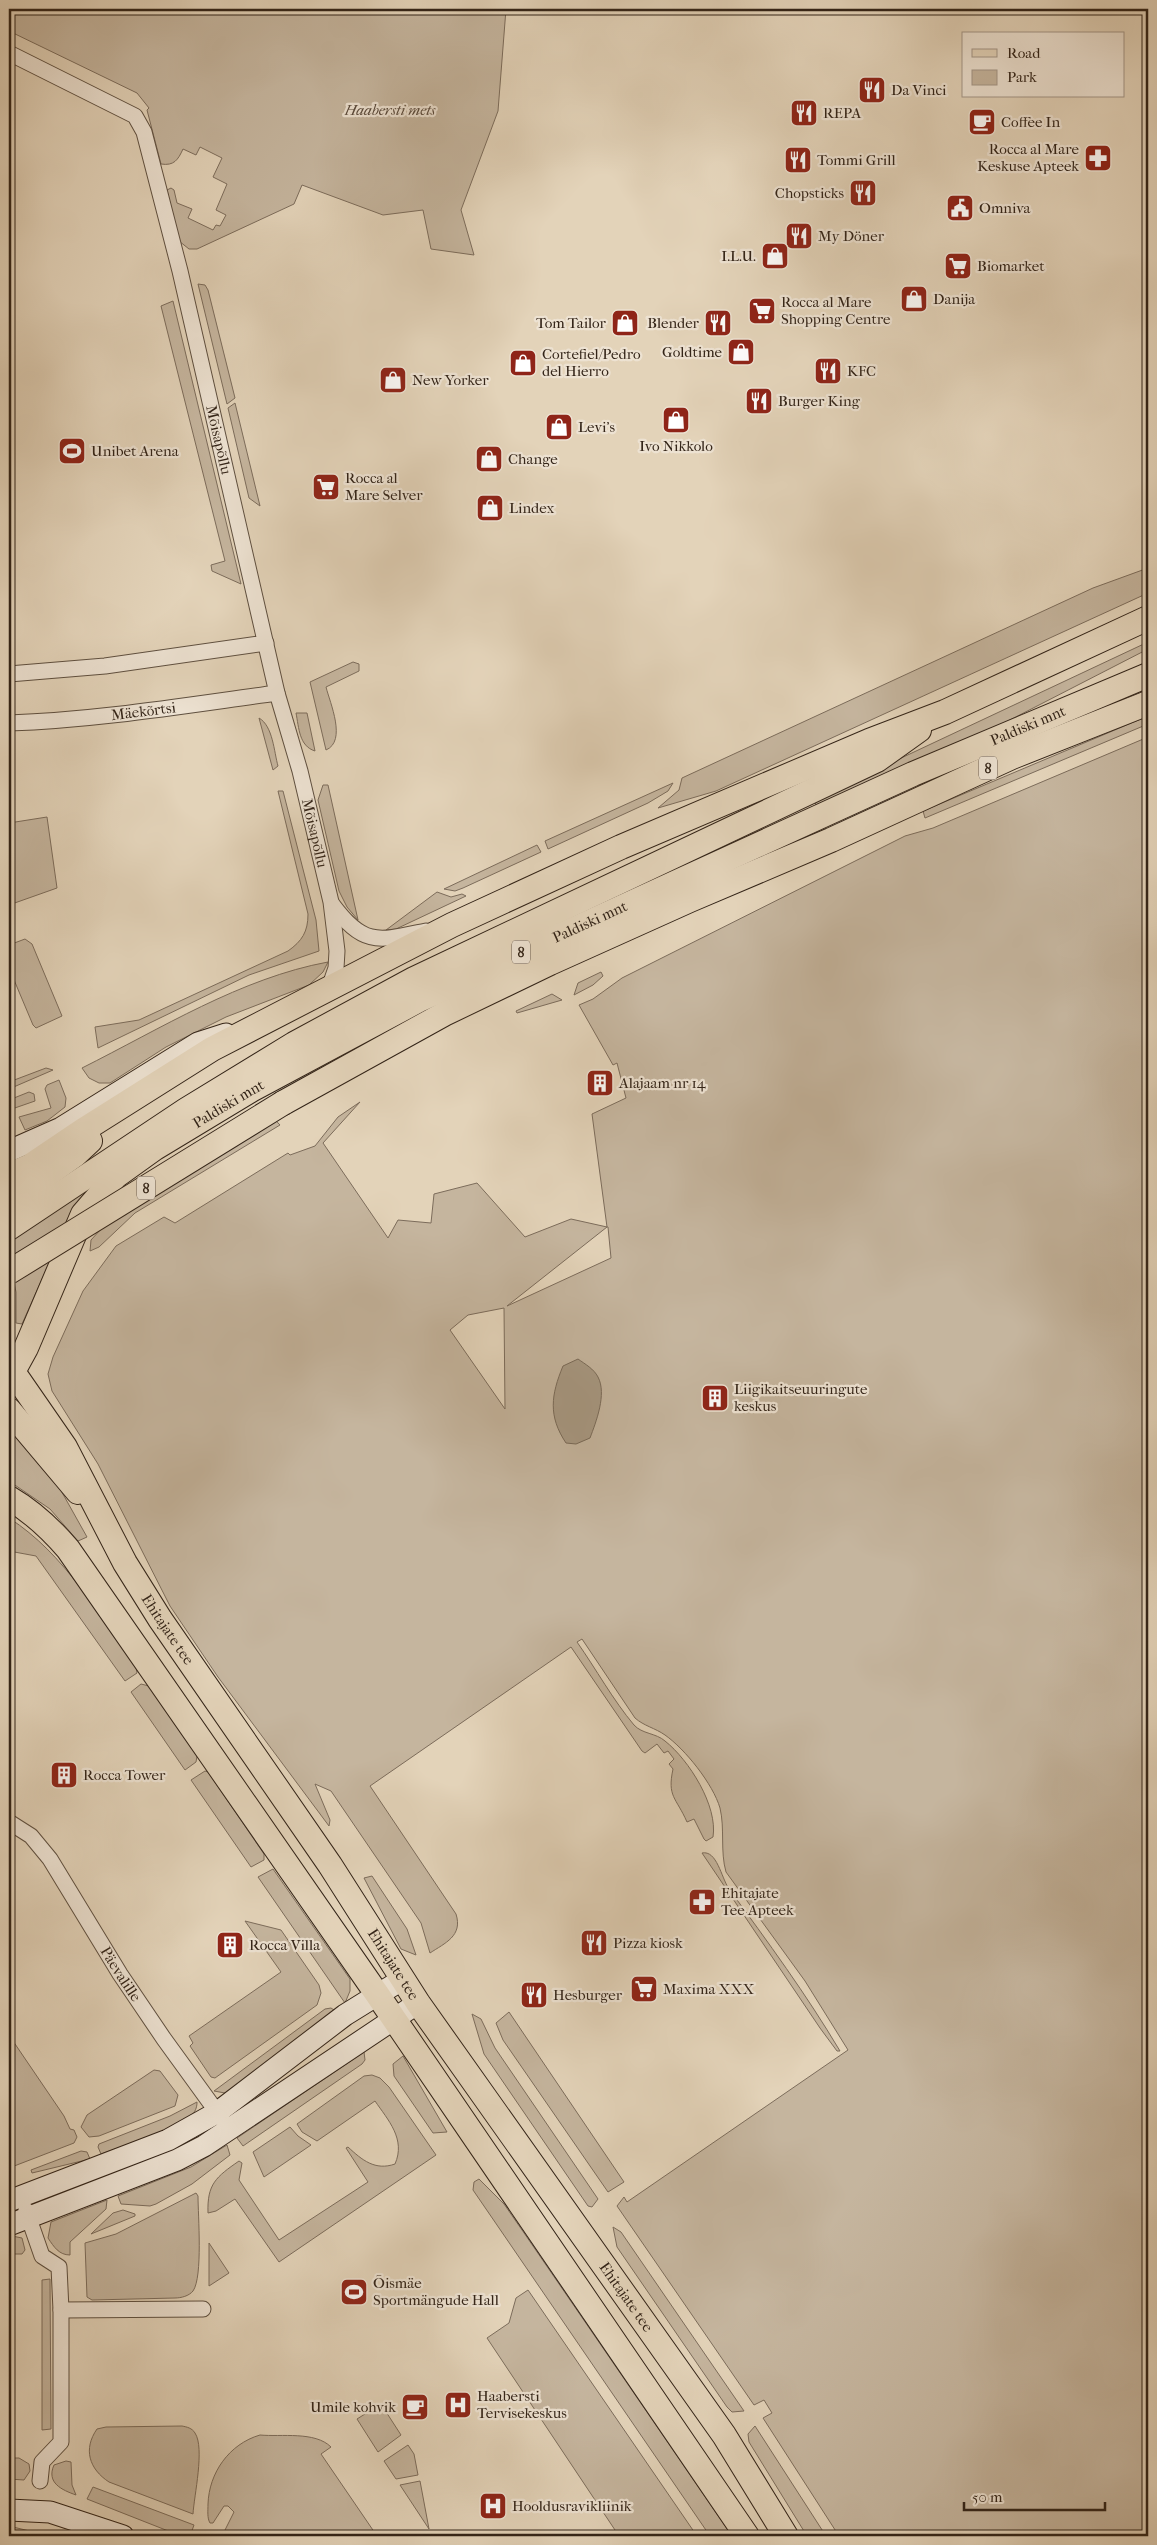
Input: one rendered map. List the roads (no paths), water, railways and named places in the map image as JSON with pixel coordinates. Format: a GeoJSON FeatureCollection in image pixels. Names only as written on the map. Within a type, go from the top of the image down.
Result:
{"type":"FeatureCollection","features":[{"type":"Feature","properties":{"kind":"main road","name":"Paldiski mnt"},"geometry":{"type":"LineString","coordinates":[[9,1175],[30,1166],[170,1074],[262,1023],[328,991],[452,925],[621,847],[868,741],[945,712],[1148,618]]}},
{"type":"Feature","properties":{"kind":"main road"},"geometry":{"type":"LineString","coordinates":[[1041,719],[1148,661]]}},
{"type":"Feature","properties":{"kind":"main road","name":"Paldiski mnt"},"geometry":{"type":"LineString","coordinates":[[13,1375],[83,1214],[116,1176],[155,1148],[251,1090],[421,998],[913,774],[1148,675]]}},
{"type":"Feature","properties":{"kind":"main road","name":"Paldiski mnt"},"geometry":{"type":"LineString","coordinates":[[9,1272],[283,1103],[444,1014],[550,963],[690,900],[831,840],[1012,757],[1148,703]]}},
{"type":"Feature","properties":{"kind":"main road","name":"Paldiski mnt"},"geometry":{"type":"LineString","coordinates":[[9,1228],[186,1110],[294,1044],[414,979],[877,760],[945,712]]}},
{"type":"Feature","properties":{"kind":"main road"},"geometry":{"type":"LineString","coordinates":[[9,1151],[61,1128],[198,1043],[262,1023]]}},
{"type":"Feature","properties":{"kind":"main road"},"geometry":{"type":"LineString","coordinates":[[9,1202],[75,1155],[99,1134],[210,1064],[262,1023]]}},
{"type":"Feature","properties":{"kind":"main road","name":"Ehitajate tee"},"geometry":{"type":"LineString","coordinates":[[13,1375],[65,1447],[125,1562],[160,1619],[330,1866],[398,1998],[747,2536]]}},
{"type":"Feature","properties":{"kind":"main road"},"geometry":{"type":"LineString","coordinates":[[9,1410],[70,1484],[96,1508]]}},
{"type":"Feature","properties":{"kind":"main road","name":"Ehitajate tee"},"geometry":{"type":"LineString","coordinates":[[9,1498],[48,1526],[68,1549],[398,1998],[724,2435],[786,2536]]}},
{"type":"Feature","properties":{"kind":"main road"},"geometry":{"type":"LineString","coordinates":[[15,2198],[168,2140],[218,2112],[398,1998]]}},
{"type":"Feature","properties":{"kind":"main road"},"geometry":{"type":"LineString","coordinates":[[9,2225],[177,2160],[230,2131],[398,1998]]}},
{"type":"Feature","properties":{"kind":"main road"},"geometry":{"type":"LineString","coordinates":[[9,2494],[50,2512],[123,2536]]}},
{"type":"Feature","properties":{"kind":"main road"},"geometry":{"type":"LineString","coordinates":[[9,2510],[50,2512]]}},
{"type":"Feature","properties":{"kind":"street","name":"Mõisapõllu"},"geometry":{"type":"LineString","coordinates":[[9,53],[135,116],[144,132],[180,271],[277,693],[300,771],[331,902],[337,951],[336,968],[328,991]]}},
{"type":"Feature","properties":{"kind":"street"},"geometry":{"type":"LineString","coordinates":[[9,674],[105,666],[266,642]]}},
{"type":"Feature","properties":{"kind":"street","name":"Mäekõrtsi"},"geometry":{"type":"LineString","coordinates":[[9,722],[76,718],[277,693]]}},
{"type":"Feature","properties":{"kind":"street","name":"Mõisapõllu"},"geometry":{"type":"LineString","coordinates":[[331,902],[347,924],[362,935],[377,938],[391,938],[452,925]]}},
{"type":"Feature","properties":{"kind":"street","name":"Päevalille"},"geometry":{"type":"LineString","coordinates":[[9,1822],[31,1836],[50,1859],[125,1982],[230,2131]]}},
{"type":"Feature","properties":{"kind":"street"},"geometry":{"type":"LineString","coordinates":[[15,2198],[28,2217],[42,2256],[59,2267],[61,2310],[61,2442],[42,2462],[40,2481]]}},
{"type":"Feature","properties":{"kind":"street"},"geometry":{"type":"LineString","coordinates":[[61,2310],[203,2309]]}},
{"type":"Feature","properties":{"kind":"place","name":"Da Vinci"},"geometry":{"type":"Point","coordinates":[872,90]}},
{"type":"Feature","properties":{"kind":"place","name":"REPA"},"geometry":{"type":"Point","coordinates":[804,113]}},
{"type":"Feature","properties":{"kind":"place","name":"Coffee In"},"geometry":{"type":"Point","coordinates":[982,122]}},
{"type":"Feature","properties":{"kind":"place","name":"Rocca al Mare Keskuse Apteek"},"geometry":{"type":"Point","coordinates":[1098,158]}},
{"type":"Feature","properties":{"kind":"place","name":"Tommi Grill"},"geometry":{"type":"Point","coordinates":[798,160]}},
{"type":"Feature","properties":{"kind":"place","name":"Chopsticks"},"geometry":{"type":"Point","coordinates":[863,193]}},
{"type":"Feature","properties":{"kind":"place","name":"Omniva"},"geometry":{"type":"Point","coordinates":[960,208]}},
{"type":"Feature","properties":{"kind":"place","name":"My Döner"},"geometry":{"type":"Point","coordinates":[799,236]}},
{"type":"Feature","properties":{"kind":"place","name":"I.L.U."},"geometry":{"type":"Point","coordinates":[775,256]}},
{"type":"Feature","properties":{"kind":"place","name":"Biomarket"},"geometry":{"type":"Point","coordinates":[958,266]}},
{"type":"Feature","properties":{"kind":"place","name":"Danija"},"geometry":{"type":"Point","coordinates":[914,299]}},
{"type":"Feature","properties":{"kind":"place","name":"Rocca al Mare Shopping Centre"},"geometry":{"type":"Point","coordinates":[762,311]}},
{"type":"Feature","properties":{"kind":"place","name":"Tom Tailor"},"geometry":{"type":"Point","coordinates":[625,323]}},
{"type":"Feature","properties":{"kind":"place","name":"Blender"},"geometry":{"type":"Point","coordinates":[718,323]}},
{"type":"Feature","properties":{"kind":"place","name":"Goldtime"},"geometry":{"type":"Point","coordinates":[741,352]}},
{"type":"Feature","properties":{"kind":"place","name":"Cortefiel/Pedro del Hierro"},"geometry":{"type":"Point","coordinates":[523,363]}},
{"type":"Feature","properties":{"kind":"place","name":"KFC"},"geometry":{"type":"Point","coordinates":[828,371]}},
{"type":"Feature","properties":{"kind":"place","name":"New Yorker"},"geometry":{"type":"Point","coordinates":[393,380]}},
{"type":"Feature","properties":{"kind":"place","name":"Burger King"},"geometry":{"type":"Point","coordinates":[759,401]}},
{"type":"Feature","properties":{"kind":"place","name":"Ivo Nikkolo"},"geometry":{"type":"Point","coordinates":[676,420]}},
{"type":"Feature","properties":{"kind":"place","name":"Levi's"},"geometry":{"type":"Point","coordinates":[559,427]}},
{"type":"Feature","properties":{"kind":"place","name":"Unibet Arena"},"geometry":{"type":"Point","coordinates":[72,451]}},
{"type":"Feature","properties":{"kind":"place","name":"Change"},"geometry":{"type":"Point","coordinates":[489,459]}},
{"type":"Feature","properties":{"kind":"place","name":"Rocca al Mare Selver"},"geometry":{"type":"Point","coordinates":[326,487]}},
{"type":"Feature","properties":{"kind":"place","name":"Lindex"},"geometry":{"type":"Point","coordinates":[490,508]}},
{"type":"Feature","properties":{"kind":"place","name":"Alajaam nr 14"},"geometry":{"type":"Point","coordinates":[600,1083]}},
{"type":"Feature","properties":{"kind":"place","name":"Liigikaitseuuringute keskus"},"geometry":{"type":"Point","coordinates":[715,1398]}},
{"type":"Feature","properties":{"kind":"place","name":"Rocca Tower"},"geometry":{"type":"Point","coordinates":[64,1775]}},
{"type":"Feature","properties":{"kind":"place","name":"Ehitajate Tee Apteek"},"geometry":{"type":"Point","coordinates":[702,1902]}},
{"type":"Feature","properties":{"kind":"place","name":"Pizza kiosk"},"geometry":{"type":"Point","coordinates":[594,1943]}},
{"type":"Feature","properties":{"kind":"place","name":"Rocca Villa"},"geometry":{"type":"Point","coordinates":[230,1945]}},
{"type":"Feature","properties":{"kind":"place","name":"Maxima XXX"},"geometry":{"type":"Point","coordinates":[644,1989]}},
{"type":"Feature","properties":{"kind":"place","name":"Hesburger"},"geometry":{"type":"Point","coordinates":[534,1995]}},
{"type":"Feature","properties":{"kind":"place","name":"Õismäe Sportmängude Hall"},"geometry":{"type":"Point","coordinates":[354,2292]}},
{"type":"Feature","properties":{"kind":"place","name":"Haabersti Tervisekeskus"},"geometry":{"type":"Point","coordinates":[458,2405]}},
{"type":"Feature","properties":{"kind":"place","name":"Umile kohvik"},"geometry":{"type":"Point","coordinates":[415,2407]}},
{"type":"Feature","properties":{"kind":"place","name":"Hooldusravikliinik"},"geometry":{"type":"Point","coordinates":[493,2506]}},
{"type":"Feature","properties":{"kind":"park label","name":"Haabersti mets"},"geometry":{"type":"Point","coordinates":[390,110]}}]}
